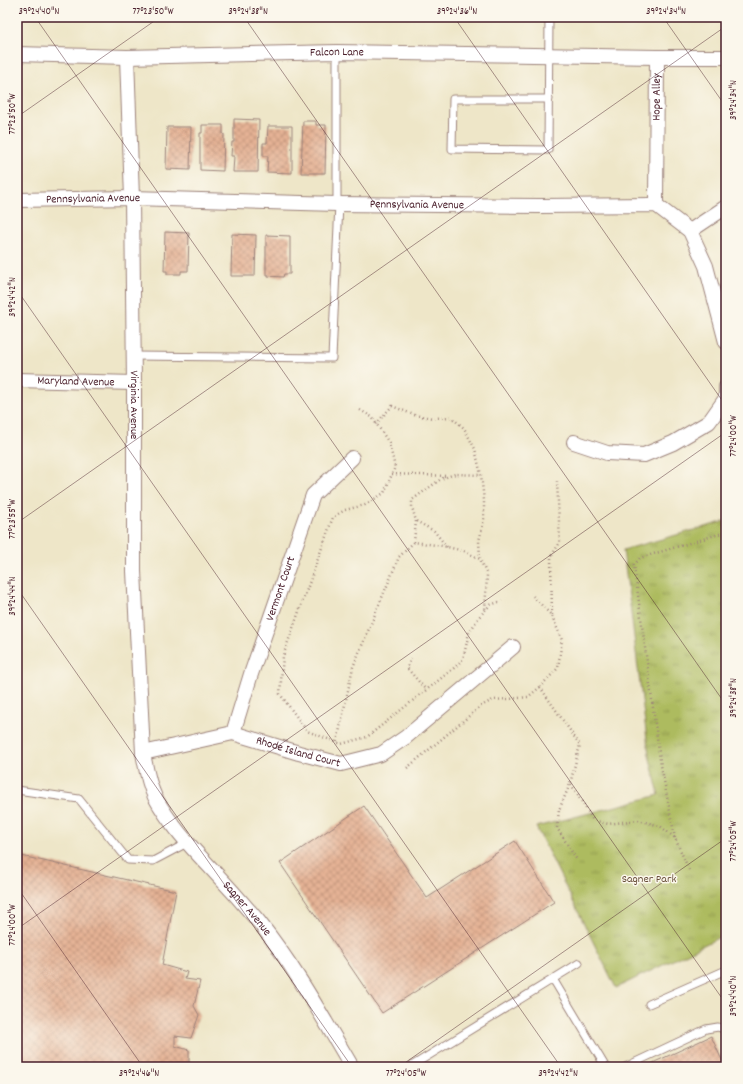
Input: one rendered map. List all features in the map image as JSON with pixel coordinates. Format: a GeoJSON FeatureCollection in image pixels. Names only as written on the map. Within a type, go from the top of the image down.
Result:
{"type":"FeatureCollection","features":[{"type":"Feature","properties":{"kind":"street","name":"Falcon Lane"},"geometry":{"type":"LineString","coordinates":[[17,54],[128,57],[337,52],[657,57]]}},
{"type":"Feature","properties":{"kind":"street","name":"Virginia Avenue"},"geometry":{"type":"LineString","coordinates":[[128,57],[132,198],[134,571],[143,753]]}},
{"type":"Feature","properties":{"kind":"street","name":"Hope Alley"},"geometry":{"type":"LineString","coordinates":[[656,205],[657,57],[726,57]]}},
{"type":"Feature","properties":{"kind":"street","name":"Pennsylvania Avenue"},"geometry":{"type":"LineString","coordinates":[[17,200],[132,198],[338,204],[540,206],[656,205]]}},
{"type":"Feature","properties":{"kind":"street"},"geometry":{"type":"LineString","coordinates":[[656,205],[690,231],[706,266],[726,342]]}},
{"type":"Feature","properties":{"kind":"street"},"geometry":{"type":"LineString","coordinates":[[690,231],[726,207]]}},
{"type":"Feature","properties":{"kind":"street","name":"Maryland Avenue"},"geometry":{"type":"LineString","coordinates":[[17,380],[134,383]]}},
{"type":"Feature","properties":{"kind":"street"},"geometry":{"type":"LineString","coordinates":[[574,442],[607,453],[644,455],[673,443],[709,422],[726,398],[726,387]]}},
{"type":"Feature","properties":{"kind":"street","name":"Vermont Court"},"geometry":{"type":"LineString","coordinates":[[233,733],[251,674],[313,496],[352,458]]}},
{"type":"Feature","properties":{"kind":"street","name":"Rhode Island Court"},"geometry":{"type":"LineString","coordinates":[[143,753],[233,733],[341,764],[381,754],[406,737],[513,647]]}},
{"type":"Feature","properties":{"kind":"street","name":"Sagner Avenue"},"geometry":{"type":"LineString","coordinates":[[143,753],[147,774],[154,796],[167,817],[187,843],[228,886],[268,934],[305,988],[352,1067]]}},
{"type":"Feature","properties":{"kind":"lane"},"geometry":{"type":"LineString","coordinates":[[549,17],[549,99],[548,150],[452,149],[453,99],[549,99]]}},
{"type":"Feature","properties":{"kind":"lane"},"geometry":{"type":"LineString","coordinates":[[133,356],[332,358],[338,204],[337,52]]}},
{"type":"Feature","properties":{"kind":"lane"},"geometry":{"type":"LineString","coordinates":[[17,790],[79,799],[128,860],[153,861],[187,843]]}},
{"type":"Feature","properties":{"kind":"lane"},"geometry":{"type":"LineString","coordinates":[[410,1067],[579,963]]}},
{"type":"Feature","properties":{"kind":"lane"},"geometry":{"type":"LineString","coordinates":[[649,1004],[726,970]]}},
{"type":"Feature","properties":{"kind":"lane"},"geometry":{"type":"LineString","coordinates":[[553,979],[606,1067]]}},
{"type":"Feature","properties":{"kind":"lane"},"geometry":{"type":"LineString","coordinates":[[625,1067],[706,1030],[718,1027],[726,1030]]}},
{"type":"Feature","properties":{"kind":"path"},"geometry":{"type":"LineString","coordinates":[[376,424],[392,406],[414,415],[433,418],[451,417],[464,428],[475,449],[481,475],[484,500],[484,519],[479,541],[480,559],[487,575],[484,611]]}},
{"type":"Feature","properties":{"kind":"path"},"geometry":{"type":"LineString","coordinates":[[360,410],[372,417],[389,443],[395,467],[384,493],[365,505],[345,510],[333,517],[283,656],[280,694],[307,731],[341,744],[367,737],[454,668],[463,659],[469,633],[478,617],[490,605],[502,601]]}},
{"type":"Feature","properties":{"kind":"path"},"geometry":{"type":"LineString","coordinates":[[392,474],[450,476]]}},
{"type":"Feature","properties":{"kind":"path"},"geometry":{"type":"LineString","coordinates":[[336,742],[353,667],[399,557],[414,542],[416,521],[412,507],[412,500],[441,479],[455,474],[481,475]]}},
{"type":"Feature","properties":{"kind":"path"},"geometry":{"type":"LineString","coordinates":[[407,768],[481,706],[493,700],[528,697],[558,668],[562,640],[552,616],[550,557],[560,542],[557,481]]}},
{"type":"Feature","properties":{"kind":"path"},"geometry":{"type":"LineString","coordinates":[[416,521],[434,531],[447,547]]}},
{"type":"Feature","properties":{"kind":"path"},"geometry":{"type":"LineString","coordinates":[[689,870],[675,838],[660,760],[634,565],[640,558],[726,532]]}},
{"type":"Feature","properties":{"kind":"path"},"geometry":{"type":"LineString","coordinates":[[414,542],[443,546],[464,551],[480,559]]}},
{"type":"Feature","properties":{"kind":"path"},"geometry":{"type":"LineString","coordinates":[[533,596],[552,616]]}},
{"type":"Feature","properties":{"kind":"path"},"geometry":{"type":"LineString","coordinates":[[411,658],[407,668],[426,690]]}},
{"type":"Feature","properties":{"kind":"path"},"geometry":{"type":"LineString","coordinates":[[540,687],[580,746],[570,784],[559,810],[557,828],[578,860]]}},
{"type":"Feature","properties":{"kind":"path"},"geometry":{"type":"LineString","coordinates":[[570,784],[592,820],[608,824],[638,820],[660,826],[675,838]]}},
{"type":"Feature","properties":{"kind":"green space","name":"Sagner Park"},"geometry":{"type":"Polygon","coordinates":[[[726,521],[726,934],[616,988],[536,827],[659,795],[649,755],[623,550],[726,521]]]}},
{"type":"Feature","properties":{"kind":"building"},"geometry":{"type":"Polygon","coordinates":[[[234,119],[259,120],[258,172],[233,172],[234,156],[231,156],[232,142],[234,142],[234,119]]]}},
{"type":"Feature","properties":{"kind":"building"},"geometry":{"type":"Polygon","coordinates":[[[303,121],[316,121],[316,125],[326,125],[325,173],[301,173],[303,121]]]}},
{"type":"Feature","properties":{"kind":"building"},"geometry":{"type":"Polygon","coordinates":[[[202,125],[223,125],[223,171],[200,170],[200,133],[202,133],[202,125]]]}},
{"type":"Feature","properties":{"kind":"building"},"geometry":{"type":"Polygon","coordinates":[[[268,126],[292,126],[292,173],[267,172],[268,156],[263,156],[263,143],[267,143],[268,126]]]}},
{"type":"Feature","properties":{"kind":"building"},"geometry":{"type":"Polygon","coordinates":[[[167,127],[191,127],[190,170],[166,169],[167,127]]]}},
{"type":"Feature","properties":{"kind":"building"},"geometry":{"type":"Polygon","coordinates":[[[165,232],[189,233],[188,271],[181,271],[181,274],[167,274],[167,271],[164,271],[165,232]]]}},
{"type":"Feature","properties":{"kind":"building"},"geometry":{"type":"Polygon","coordinates":[[[232,234],[256,235],[255,276],[231,276],[232,234]]]}},
{"type":"Feature","properties":{"kind":"building"},"geometry":{"type":"Polygon","coordinates":[[[266,235],[290,236],[290,274],[284,274],[283,277],[268,276],[268,274],[266,274],[266,235]]]}},
{"type":"Feature","properties":{"kind":"building"},"geometry":{"type":"Polygon","coordinates":[[[364,806],[427,898],[515,841],[554,902],[382,1013],[280,863],[364,806]]]}},
{"type":"Feature","properties":{"kind":"building"},"geometry":{"type":"Polygon","coordinates":[[[17,855],[176,891],[162,965],[187,972],[185,979],[200,981],[194,1006],[199,1015],[191,1038],[175,1036],[175,1046],[189,1050],[189,1067],[17,1067],[17,855]]]}},
{"type":"Feature","properties":{"kind":"building"},"geometry":{"type":"Polygon","coordinates":[[[711,1036],[725,1067],[644,1067],[711,1036]]]}}]}
